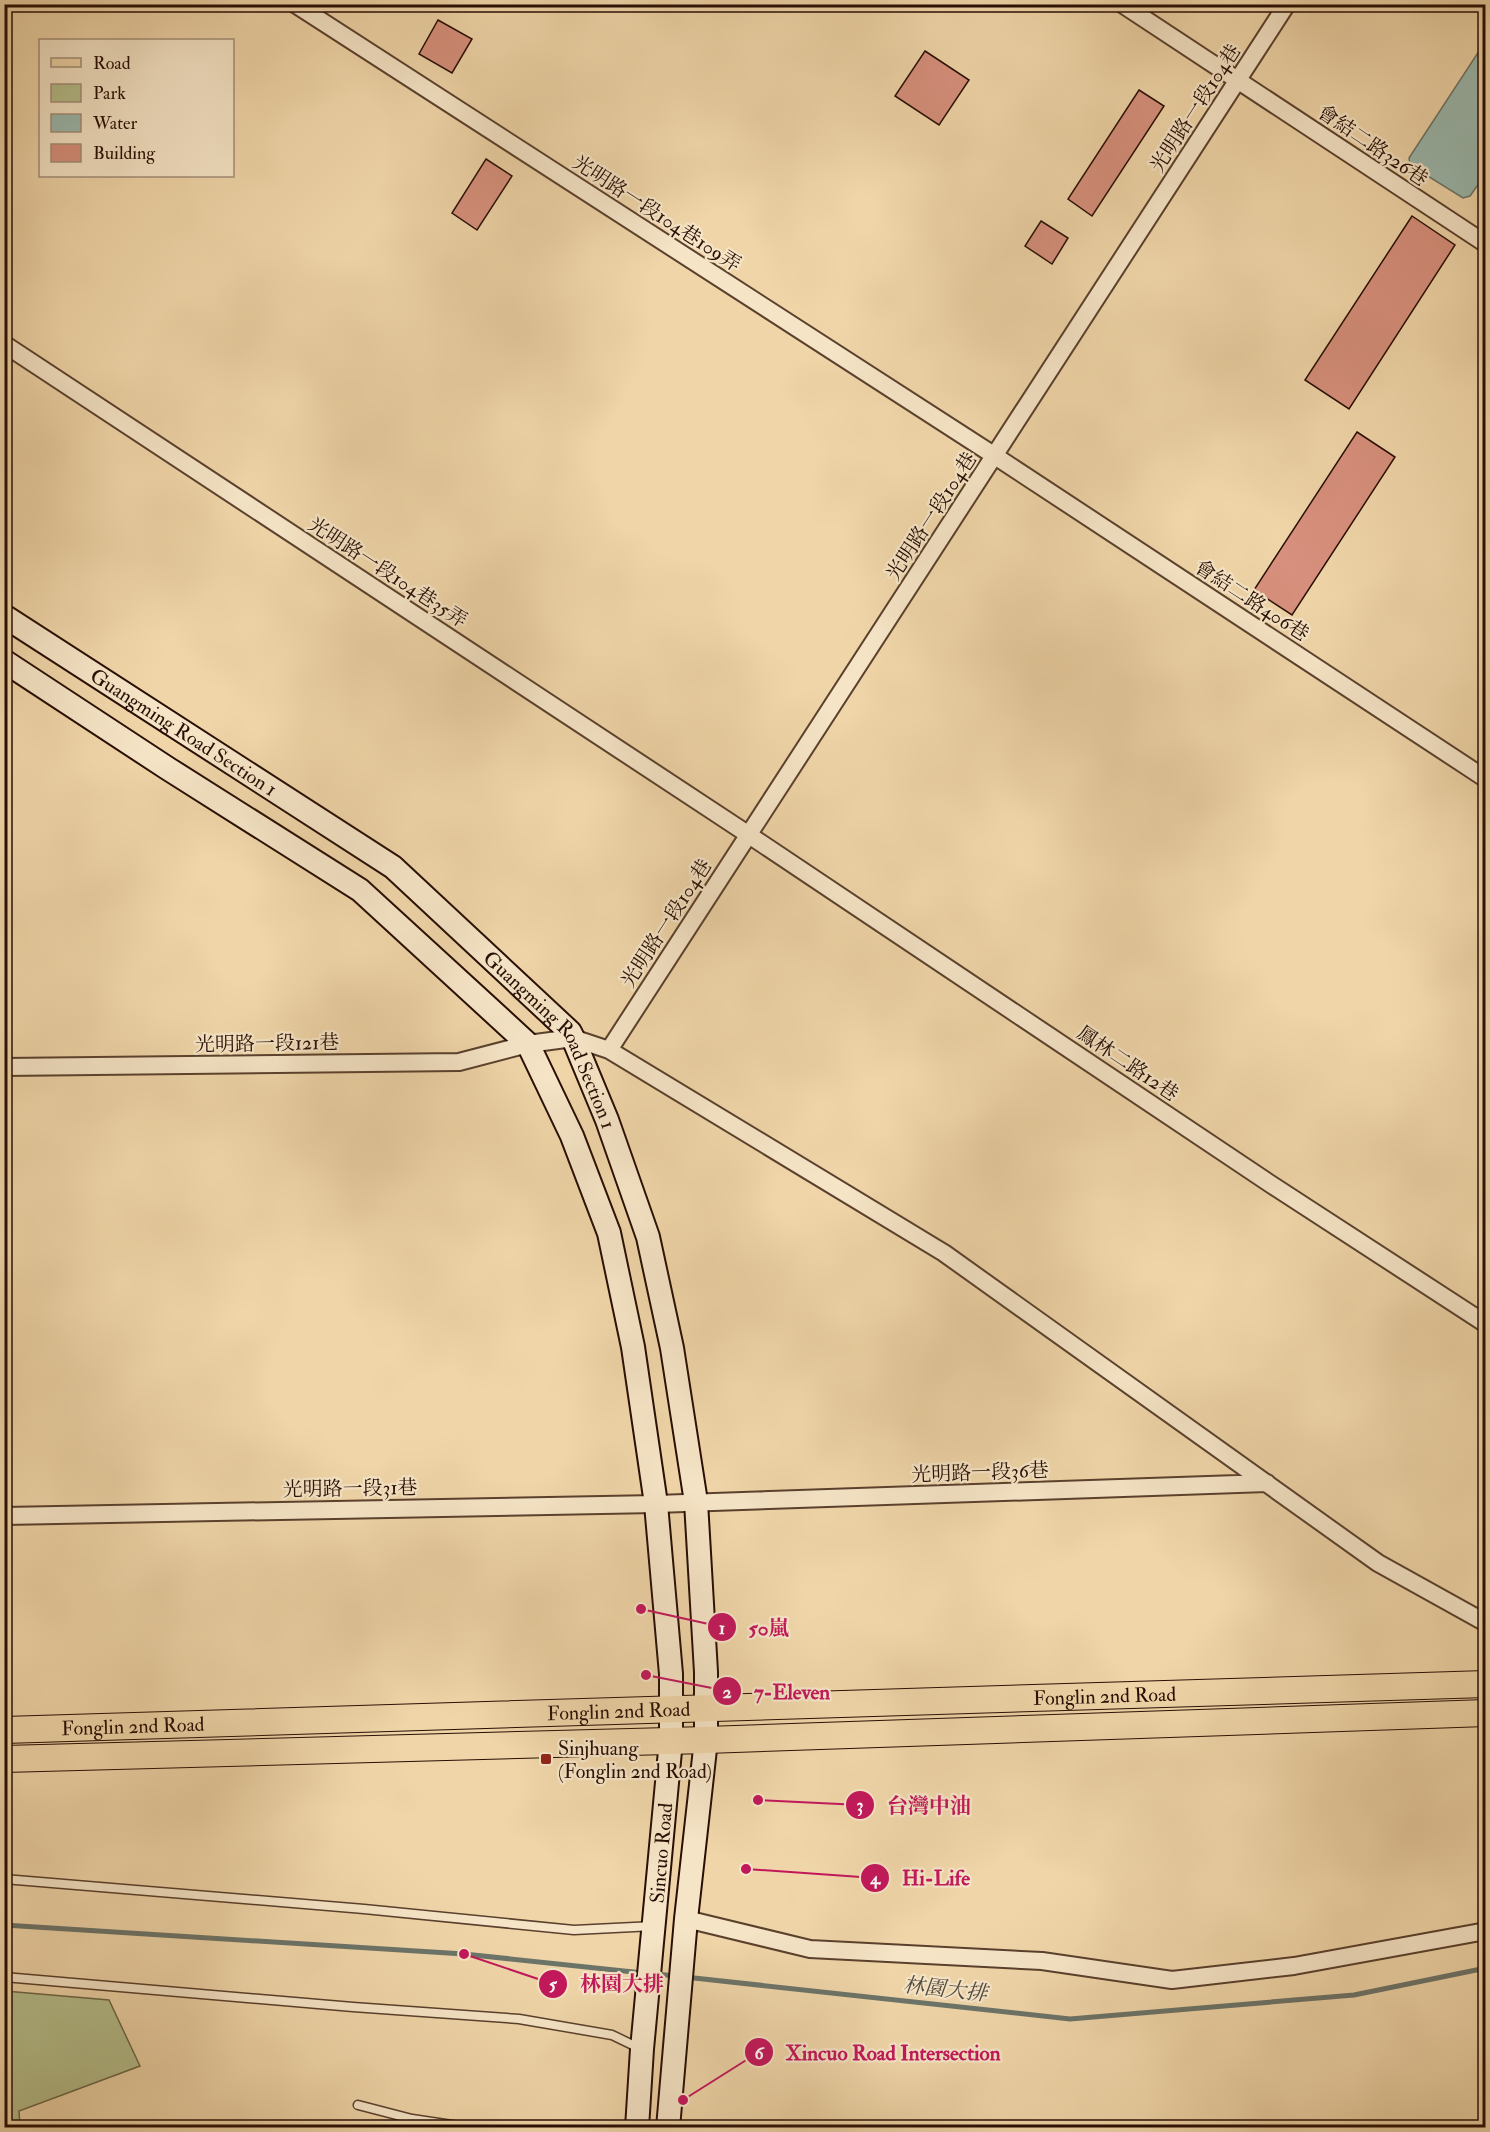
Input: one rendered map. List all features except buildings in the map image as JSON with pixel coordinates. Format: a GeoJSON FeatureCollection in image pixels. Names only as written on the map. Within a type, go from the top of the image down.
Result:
{"type":"FeatureCollection","features":[{"type":"Feature","properties":{"kind":"main road","name":"Fonglin 2nd Road"},"geometry":{"type":"LineString","coordinates":[[4,1730],[1485,1684]]}},
{"type":"Feature","properties":{"kind":"main road","name":"Fonglin 2nd Road"},"geometry":{"type":"LineString","coordinates":[[4,1759],[706,1740],[1485,1713]]}},
{"type":"Feature","properties":{"kind":"street","name":"光明路一段104巷109弄"},"geometry":{"type":"LineString","coordinates":[[295,4],[995,456]]}},
{"type":"Feature","properties":{"kind":"street","name":"會結二路326巷"},"geometry":{"type":"LineString","coordinates":[[1122,4],[1485,244]]}},
{"type":"Feature","properties":{"kind":"street","name":"光明路一段104巷"},"geometry":{"type":"LineString","coordinates":[[609,1050],[1287,4]]}},
{"type":"Feature","properties":{"kind":"street","name":"光明路一段104巷35弄"},"geometry":{"type":"LineString","coordinates":[[4,344],[749,835]]}},
{"type":"Feature","properties":{"kind":"street","name":"會結二路406巷"},"geometry":{"type":"LineString","coordinates":[[995,456],[1485,779]]}},
{"type":"Feature","properties":{"kind":"street","name":"Guangming Road Section 1"},"geometry":{"type":"LineString","coordinates":[[4,616],[393,867],[570,1032],[607,1120],[648,1238],[672,1348],[696,1502],[706,1708]]}},
{"type":"Feature","properties":{"kind":"street","name":"Guangming Road Section 1"},"geometry":{"type":"LineString","coordinates":[[4,662],[360,890],[528,1044],[572,1136],[609,1233],[633,1347],[656,1503],[671,1674],[671,1709]]}},
{"type":"Feature","properties":{"kind":"street","name":"鳳林二路12巷"},"geometry":{"type":"LineString","coordinates":[[749,835],[1272,1185],[1485,1324]]}},
{"type":"Feature","properties":{"kind":"street","name":"光明路一段121巷"},"geometry":{"type":"LineString","coordinates":[[4,1067],[459,1062],[528,1044],[573,1038]]}},
{"type":"Feature","properties":{"kind":"street"},"geometry":{"type":"LineString","coordinates":[[573,1038],[609,1050],[944,1253],[1378,1563],[1485,1623]]}},
{"type":"Feature","properties":{"kind":"street","name":"光明路一段36巷"},"geometry":{"type":"LineString","coordinates":[[696,1502],[1267,1483]]}},
{"type":"Feature","properties":{"kind":"street","name":"光明路一段31巷"},"geometry":{"type":"LineString","coordinates":[[4,1516],[696,1502]]}},
{"type":"Feature","properties":{"kind":"street","name":"Sincuo Road"},"geometry":{"type":"LineString","coordinates":[[668,2127],[674,2046],[706,1740],[706,1708]]}},
{"type":"Feature","properties":{"kind":"street","name":"Sincuo Road"},"geometry":{"type":"LineString","coordinates":[[643,2044],[671,1740],[671,1709]]}},
{"type":"Feature","properties":{"kind":"street"},"geometry":{"type":"LineString","coordinates":[[686,1924],[810,1949],[1042,1961],[1172,1980],[1294,1966],[1485,1931]]}},
{"type":"Feature","properties":{"kind":"street"},"geometry":{"type":"LineString","coordinates":[[638,2127],[643,2044]]}},
{"type":"Feature","properties":{"kind":"lane"},"geometry":{"type":"LineString","coordinates":[[4,1879],[352,1908],[574,1930],[654,1926]]}},
{"type":"Feature","properties":{"kind":"lane"},"geometry":{"type":"LineString","coordinates":[[4,1977],[519,2019],[612,2035],[643,2044]]}},
{"type":"Feature","properties":{"kind":"lane"},"geometry":{"type":"LineString","coordinates":[[358,2105],[412,2119],[472,2127]]}},
{"type":"Feature","properties":{"kind":"green space"},"geometry":{"type":"Polygon","coordinates":[[[5,1991],[109,2000],[140,2066],[19,2111],[20,2127],[5,2127],[5,1991]]]}},
{"type":"Feature","properties":{"kind":"water"},"geometry":{"type":"Polygon","coordinates":[[[1485,42],[1485,175],[1470,196],[1463,198],[1410,165],[1409,158],[1485,42]]]}},
{"type":"Feature","properties":{"kind":"waterway","name":"林園大排"},"geometry":{"type":"LineString","coordinates":[[4,1925],[464,1954],[643,1973]]}},
{"type":"Feature","properties":{"kind":"waterway","name":"林園大排"},"geometry":{"type":"LineString","coordinates":[[685,1977],[1070,2019],[1354,1995],[1486,1968]]}},
{"type":"Feature","properties":{"kind":"waterway","name":"林園大排"},"geometry":{"type":"LineString","coordinates":[[655,1974],[676,1976]]}},
{"type":"Feature","properties":{"kind":"place","name":"50嵐"},"geometry":{"type":"Point","coordinates":[641,1609]}},
{"type":"Feature","properties":{"kind":"place","name":"7-Eleven"},"geometry":{"type":"Point","coordinates":[646,1675]}},
{"type":"Feature","properties":{"kind":"place","name":"Sinjhuang (Fonglin 2nd Road)"},"geometry":{"type":"Point","coordinates":[546,1759]}},
{"type":"Feature","properties":{"kind":"place","name":"台灣中油"},"geometry":{"type":"Point","coordinates":[758,1800]}},
{"type":"Feature","properties":{"kind":"place","name":"Hi-Life"},"geometry":{"type":"Point","coordinates":[746,1869]}},
{"type":"Feature","properties":{"kind":"place","name":"林園大排"},"geometry":{"type":"Point","coordinates":[464,1954]}},
{"type":"Feature","properties":{"kind":"place","name":"Xincuo Road Intersection"},"geometry":{"type":"Point","coordinates":[683,2100]}}]}
